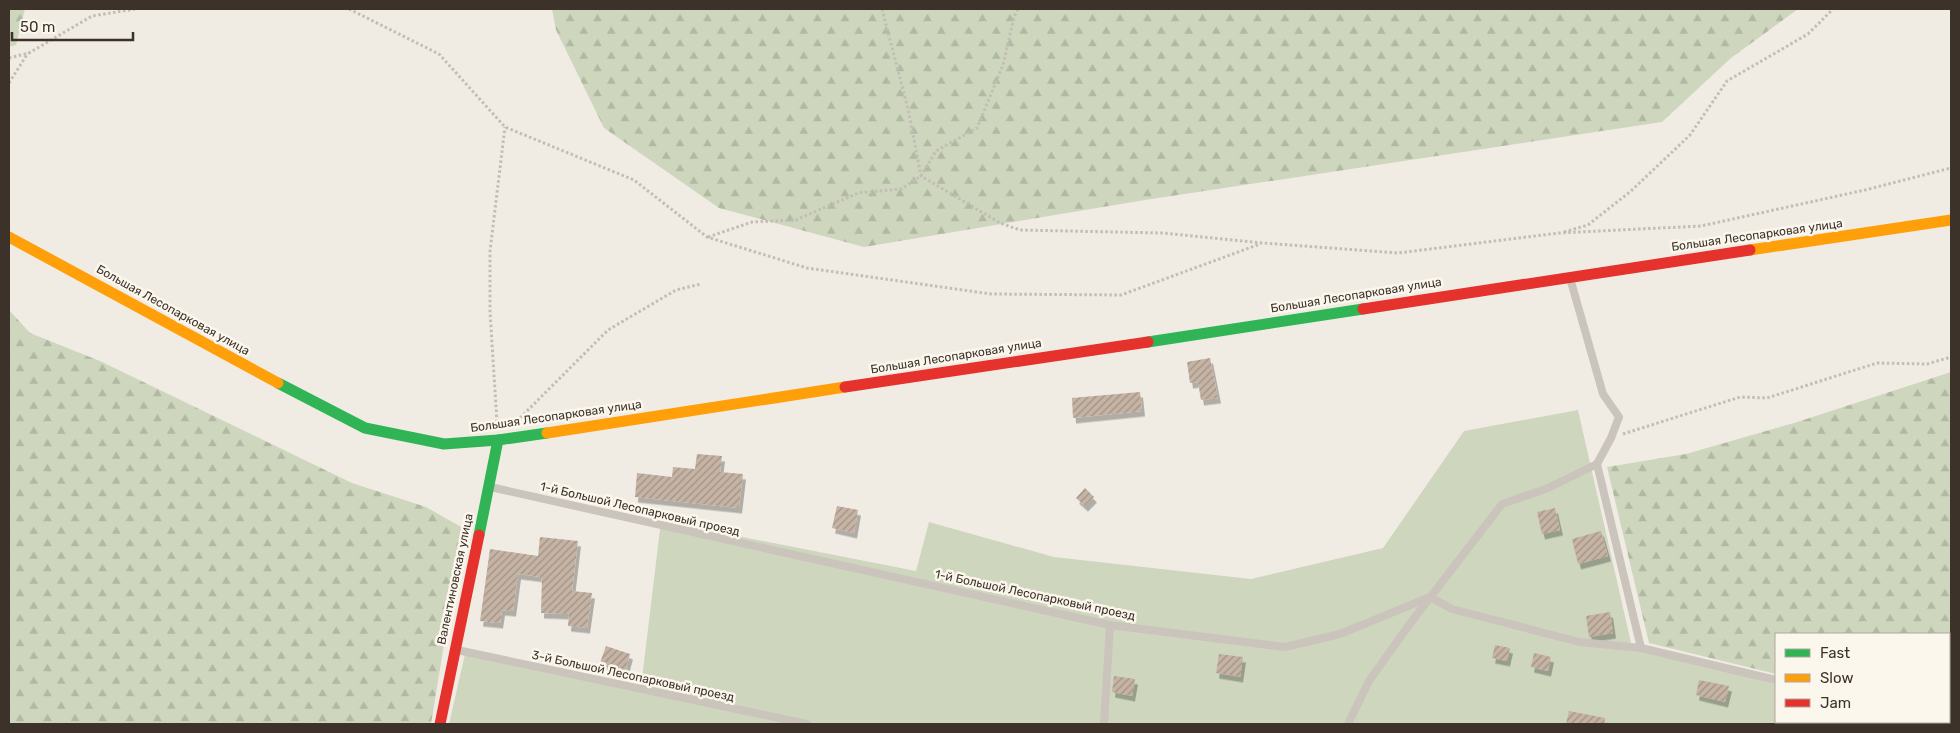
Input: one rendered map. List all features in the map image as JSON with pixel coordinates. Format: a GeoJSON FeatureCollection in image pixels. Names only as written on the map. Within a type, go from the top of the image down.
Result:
{"type":"FeatureCollection","features":[{"type":"Feature","properties":{"kind":"main road","name":"Большая Лесопарковая улица"},"geometry":{"type":"LineString","coordinates":[[9,236],[365,428],[444,444],[498,440],[1569,276],[1951,220]]}},
{"type":"Feature","properties":{"kind":"main road","name":"Валентиновская улица"},"geometry":{"type":"LineString","coordinates":[[440,724],[498,440]]}},
{"type":"Feature","properties":{"kind":"lane"},"geometry":{"type":"LineString","coordinates":[[1348,724],[1369,681],[1430,597],[1502,504],[1546,489],[1597,464],[1611,438],[1619,417],[1603,394],[1569,276]]}},
{"type":"Feature","properties":{"kind":"lane"},"geometry":{"type":"LineString","coordinates":[[1597,464],[1641,648]]}},
{"type":"Feature","properties":{"kind":"lane","name":"1-й Большой Лесопарковый проезд"},"geometry":{"type":"LineString","coordinates":[[488,486],[1110,625],[1285,647],[1340,634],[1430,597]]}},
{"type":"Feature","properties":{"kind":"lane"},"geometry":{"type":"LineString","coordinates":[[1430,597],[1452,610],[1579,642],[1641,648],[1775,680]]}},
{"type":"Feature","properties":{"kind":"lane"},"geometry":{"type":"LineString","coordinates":[[1104,724],[1110,625]]}},
{"type":"Feature","properties":{"kind":"lane","name":"3-й Большой Лесопарковый проезд"},"geometry":{"type":"LineString","coordinates":[[454,649],[807,724]]}},
{"type":"Feature","properties":{"kind":"path"},"geometry":{"type":"LineString","coordinates":[[9,58],[29,52],[92,16],[134,9]]}},
{"type":"Feature","properties":{"kind":"path"},"geometry":{"type":"LineString","coordinates":[[349,9],[439,54],[505,127],[634,180],[707,237],[807,268],[991,294],[1121,295],[1264,243]]}},
{"type":"Feature","properties":{"kind":"path"},"geometry":{"type":"LineString","coordinates":[[882,9],[908,109],[921,176],[1000,223],[1020,230],[1162,233],[1398,253],[1559,233],[1701,226],[1865,190],[1951,168]]}},
{"type":"Feature","properties":{"kind":"path"},"geometry":{"type":"LineString","coordinates":[[707,237],[752,222],[796,220],[858,193],[901,189],[921,176],[936,151],[976,128],[1003,65],[1014,17],[1018,9]]}},
{"type":"Feature","properties":{"kind":"path"},"geometry":{"type":"LineString","coordinates":[[1559,233],[1588,225],[1631,191],[1690,135],[1727,81],[1808,34],[1833,9]]}},
{"type":"Feature","properties":{"kind":"path"},"geometry":{"type":"LineString","coordinates":[[9,83],[29,52]]}},
{"type":"Feature","properties":{"kind":"path"},"geometry":{"type":"LineString","coordinates":[[498,440],[490,312],[490,251],[505,127]]}},
{"type":"Feature","properties":{"kind":"path"},"geometry":{"type":"LineString","coordinates":[[518,419],[608,330],[676,290],[701,284]]}},
{"type":"Feature","properties":{"kind":"path"},"geometry":{"type":"LineString","coordinates":[[1611,438],[1740,396],[1767,398],[1877,363],[1927,364],[1951,357]]}},
{"type":"Feature","properties":{"kind":"green space"},"geometry":{"type":"Polygon","coordinates":[[[9,9],[25,9],[16,45],[9,47],[9,9]]]}},
{"type":"Feature","properties":{"kind":"green space"},"geometry":{"type":"Polygon","coordinates":[[[552,9],[1798,9],[1731,58],[1662,122],[1145,200],[864,247],[719,208],[604,128],[556,30],[552,9]]]}},
{"type":"Feature","properties":{"kind":"green space"},"geometry":{"type":"Polygon","coordinates":[[[9,310],[30,333],[100,361],[352,483],[426,507],[463,528],[431,724],[9,724],[9,310]]]}},
{"type":"Feature","properties":{"kind":"green space"},"geometry":{"type":"Polygon","coordinates":[[[1951,372],[1951,716],[1950,633],[1775,633],[1775,674],[1649,643],[1607,467],[1686,454],[1794,423],[1951,372]]]}},
{"type":"Feature","properties":{"kind":"green space"},"geometry":{"type":"Polygon","coordinates":[[[1578,410],[1632,647],[1775,684],[1775,723],[1936,724],[449,724],[466,650],[641,687],[661,521],[916,571],[929,522],[1054,557],[1251,579],[1383,548],[1464,431],[1578,410]]]}},
{"type":"Feature","properties":{"kind":"building"},"geometry":{"type":"Polygon","coordinates":[[[1210,358],[1218,398],[1201,400],[1198,382],[1190,383],[1187,362],[1210,358]]]}},
{"type":"Feature","properties":{"kind":"building"},"geometry":{"type":"Polygon","coordinates":[[[1140,392],[1142,411],[1073,418],[1072,398],[1140,392]]]}},
{"type":"Feature","properties":{"kind":"building"},"geometry":{"type":"Polygon","coordinates":[[[697,454],[722,456],[720,472],[743,474],[739,508],[635,497],[637,473],[672,477],[673,467],[695,469],[697,454]]]}},
{"type":"Feature","properties":{"kind":"building"},"geometry":{"type":"Polygon","coordinates":[[[1085,488],[1094,497],[1085,506],[1076,498],[1085,488]]]}},
{"type":"Feature","properties":{"kind":"building"},"geometry":{"type":"Polygon","coordinates":[[[837,506],[858,510],[854,533],[832,528],[837,506]]]}},
{"type":"Feature","properties":{"kind":"building"},"geometry":{"type":"Polygon","coordinates":[[[1555,508],[1560,530],[1542,534],[1537,512],[1555,508]]]}},
{"type":"Feature","properties":{"kind":"building"},"geometry":{"type":"Polygon","coordinates":[[[1601,531],[1608,556],[1578,564],[1572,539],[1601,531]]]}},
{"type":"Feature","properties":{"kind":"building"},"geometry":{"type":"Polygon","coordinates":[[[540,537],[578,541],[572,591],[592,593],[587,628],[568,626],[569,614],[541,613],[542,577],[518,574],[513,611],[502,610],[500,623],[480,621],[490,549],[538,556],[540,537]]]}},
{"type":"Feature","properties":{"kind":"building"},"geometry":{"type":"Polygon","coordinates":[[[1610,612],[1613,633],[1589,637],[1586,616],[1610,612]]]}},
{"type":"Feature","properties":{"kind":"building"},"geometry":{"type":"Polygon","coordinates":[[[1495,645],[1510,648],[1507,661],[1492,658],[1495,645]]]}},
{"type":"Feature","properties":{"kind":"building"},"geometry":{"type":"Polygon","coordinates":[[[606,646],[630,654],[625,672],[600,663],[606,646]]]}},
{"type":"Feature","properties":{"kind":"building"},"geometry":{"type":"Polygon","coordinates":[[[1534,653],[1551,657],[1548,671],[1531,667],[1534,653]]]}},
{"type":"Feature","properties":{"kind":"building"},"geometry":{"type":"Polygon","coordinates":[[[1219,654],[1243,657],[1240,677],[1216,673],[1219,654]]]}},
{"type":"Feature","properties":{"kind":"building"},"geometry":{"type":"Polygon","coordinates":[[[1114,676],[1135,679],[1132,696],[1112,692],[1114,676]]]}},
{"type":"Feature","properties":{"kind":"building"},"geometry":{"type":"Polygon","coordinates":[[[1699,680],[1729,686],[1725,702],[1696,695],[1699,680]]]}},
{"type":"Feature","properties":{"kind":"building"},"geometry":{"type":"Polygon","coordinates":[[[1569,711],[1605,718],[1604,724],[1566,724],[1569,711]]]}},
{"type":"Feature","properties":{"kind":"traffic: fast"},"geometry":{"type":"LineString","coordinates":[[1148,342],[1363,309]]}},
{"type":"Feature","properties":{"kind":"traffic: fast"},"geometry":{"type":"LineString","coordinates":[[278,383],[365,428],[444,444],[498,440],[547,433]]}},
{"type":"Feature","properties":{"kind":"traffic: fast"},"geometry":{"type":"LineString","coordinates":[[479,535],[498,440]]}},
{"type":"Feature","properties":{"kind":"traffic: slow"},"geometry":{"type":"LineString","coordinates":[[1750,250],[1951,220]]}},
{"type":"Feature","properties":{"kind":"traffic: slow"},"geometry":{"type":"LineString","coordinates":[[9,237],[278,383]]}},
{"type":"Feature","properties":{"kind":"traffic: slow"},"geometry":{"type":"LineString","coordinates":[[547,433],[845,387]]}},
{"type":"Feature","properties":{"kind":"traffic: jam"},"geometry":{"type":"LineString","coordinates":[[1363,309],[1750,250]]}},
{"type":"Feature","properties":{"kind":"traffic: jam"},"geometry":{"type":"LineString","coordinates":[[845,387],[1148,342]]}},
{"type":"Feature","properties":{"kind":"traffic: jam"},"geometry":{"type":"LineString","coordinates":[[440,724],[479,535]]}}]}
